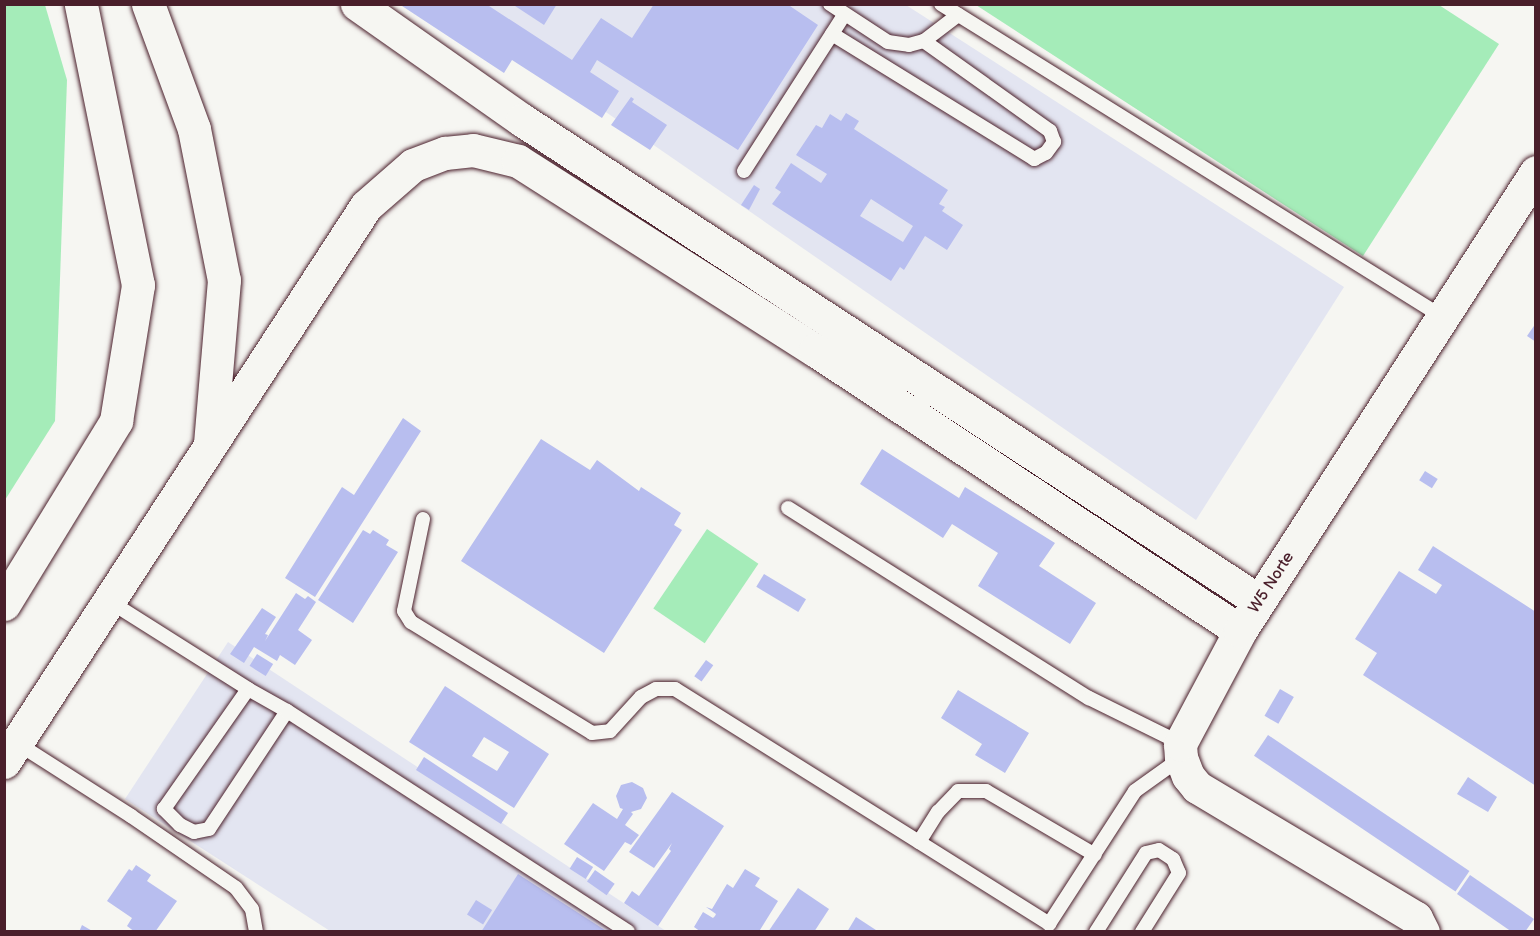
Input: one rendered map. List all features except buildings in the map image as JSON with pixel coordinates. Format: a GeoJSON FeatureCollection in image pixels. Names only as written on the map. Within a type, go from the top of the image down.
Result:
{"type":"FeatureCollection","features":[{"type":"Feature","properties":{"kind":"street"},"geometry":{"type":"LineString","coordinates":[[4,604],[116,421],[138,285],[81,4]]}},
{"type":"Feature","properties":{"kind":"street"},"geometry":{"type":"LineString","coordinates":[[148,4],[194,129],[224,280],[209,447]]}},
{"type":"Feature","properties":{"kind":"street"},"geometry":{"type":"LineString","coordinates":[[357,4],[522,120],[1260,600]]}},
{"type":"Feature","properties":{"kind":"street"},"geometry":{"type":"LineString","coordinates":[[11,752],[366,206],[413,165],[445,153],[473,150],[518,161],[815,350],[1240,631]]}},
{"type":"Feature","properties":{"kind":"street","name":"W5 Norte"},"geometry":{"type":"LineString","coordinates":[[1180,751],[1240,631],[1324,503],[1441,316],[1535,175]]}},
{"type":"Feature","properties":{"kind":"street"},"geometry":{"type":"LineString","coordinates":[[1180,751],[1188,776],[1197,787],[1425,927]]}},
{"type":"Feature","properties":{"kind":"lane"},"geometry":{"type":"LineString","coordinates":[[830,4],[888,42],[909,45],[924,41],[958,15]]}},
{"type":"Feature","properties":{"kind":"lane"},"geometry":{"type":"LineString","coordinates":[[941,4],[1441,316]]}},
{"type":"Feature","properties":{"kind":"lane"},"geometry":{"type":"LineString","coordinates":[[744,171],[844,15]]}},
{"type":"Feature","properties":{"kind":"lane"},"geometry":{"type":"LineString","coordinates":[[832,34],[1034,159],[1046,153],[1054,142],[1050,131],[924,41]]}},
{"type":"Feature","properties":{"kind":"lane"},"geometry":{"type":"LineString","coordinates":[[423,519],[404,611],[411,622],[592,733],[609,731],[641,697],[656,690],[675,689],[1055,928],[1095,855],[1135,791],[1180,751],[1089,698],[788,508]]}},
{"type":"Feature","properties":{"kind":"lane"},"geometry":{"type":"LineString","coordinates":[[110,600],[248,689],[287,711],[628,932]]}},
{"type":"Feature","properties":{"kind":"lane"},"geometry":{"type":"LineString","coordinates":[[248,689],[164,809],[180,825],[194,832],[209,829],[287,711]]}},
{"type":"Feature","properties":{"kind":"lane"},"geometry":{"type":"LineString","coordinates":[[11,752],[131,816],[236,888],[252,909],[256,932]]}},
{"type":"Feature","properties":{"kind":"lane"},"geometry":{"type":"LineString","coordinates":[[919,842],[938,812],[958,791],[986,791],[1095,855]]}},
{"type":"Feature","properties":{"kind":"lane"},"geometry":{"type":"LineString","coordinates":[[1096,932],[1146,853],[1159,850],[1173,859],[1179,873],[1142,932]]}},
{"type":"Feature","properties":{"kind":"shaded area"},"geometry":{"type":"Polygon","coordinates":[[[451,5],[906,5],[1344,287],[1196,520],[451,5]]]}},
{"type":"Feature","properties":{"kind":"shaded area"},"geometry":{"type":"Polygon","coordinates":[[[228,642],[666,931],[330,931],[125,799],[228,642]]]}},
{"type":"Feature","properties":{"kind":"green space"},"geometry":{"type":"Polygon","coordinates":[[[5,4],[45,5],[67,80],[55,421],[5,500],[5,4]]]}},
{"type":"Feature","properties":{"kind":"green space"},"geometry":{"type":"Polygon","coordinates":[[[976,5],[1439,5],[1499,44],[1363,256],[976,5]]]}},
{"type":"Feature","properties":{"kind":"green space"},"geometry":{"type":"Polygon","coordinates":[[[707,529],[758,564],[705,643],[653,609],[707,529]]]}}]}
